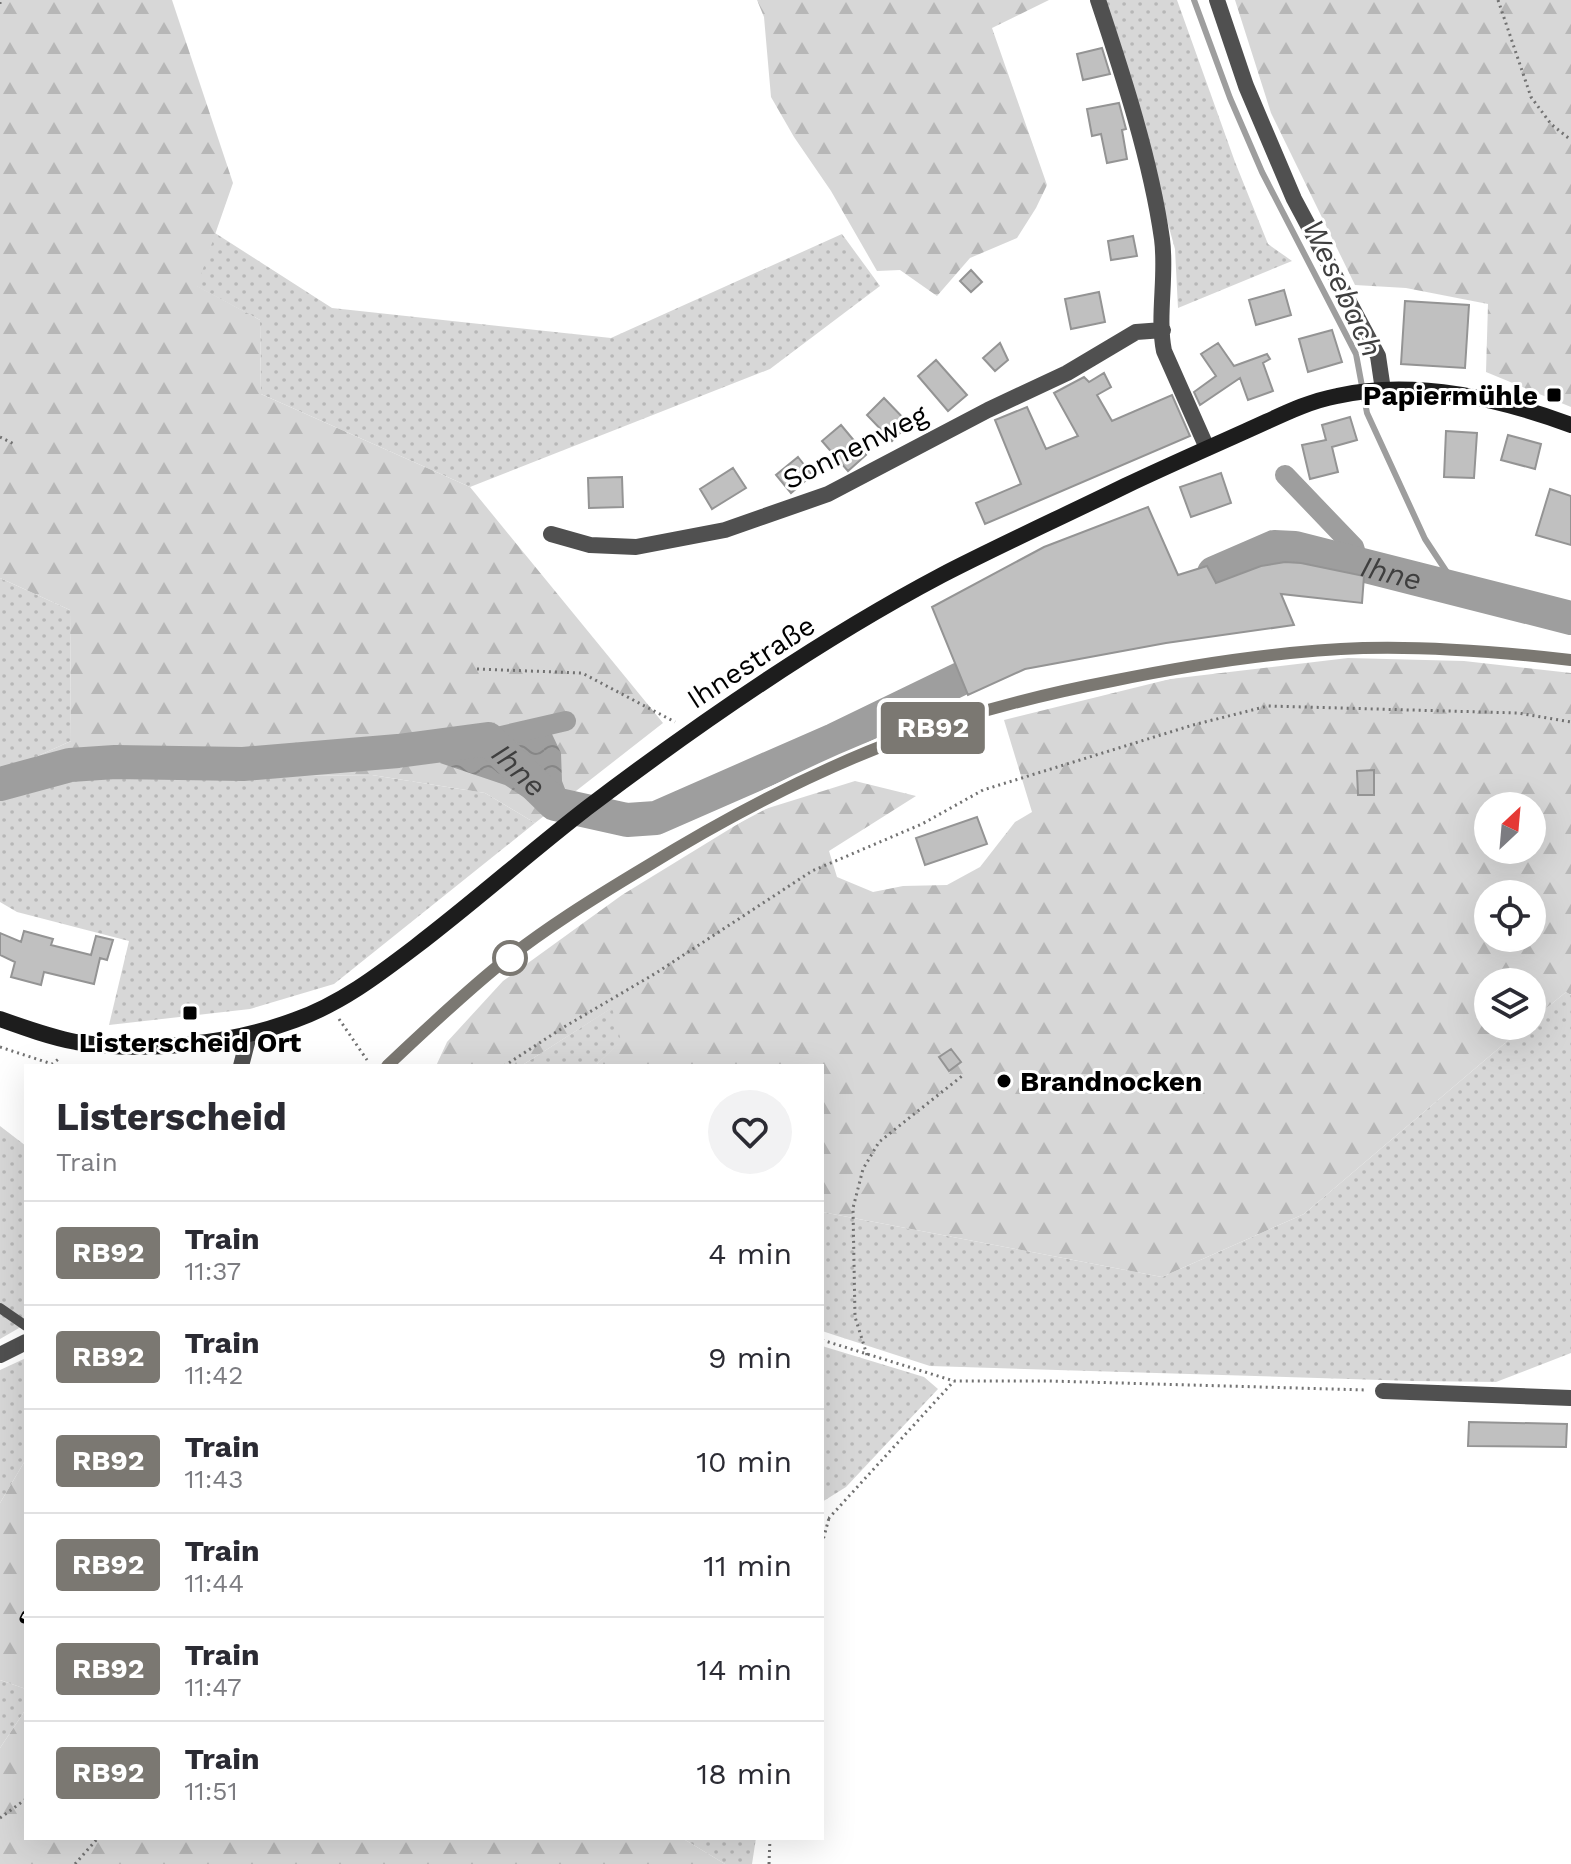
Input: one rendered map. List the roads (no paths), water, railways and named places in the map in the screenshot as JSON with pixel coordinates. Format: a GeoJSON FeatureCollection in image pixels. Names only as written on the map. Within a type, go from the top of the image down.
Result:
{"type":"FeatureCollection","features":[{"type":"Feature","properties":{"kind":"main road","name":"Ihnestraße"},"geometry":{"type":"LineString","coordinates":[[0,1019],[39,1033],[79,1042],[143,1046],[249,1035],[330,1006],[368,983],[436,931],[609,791],[812,651],[941,575],[1207,448],[1312,402],[1370,391],[1418,389],[1495,403],[1571,425]]}},
{"type":"Feature","properties":{"kind":"street"},"geometry":{"type":"LineString","coordinates":[[1098,0],[1116,53],[1152,188],[1162,241],[1164,351],[1207,448]]}},
{"type":"Feature","properties":{"kind":"street"},"geometry":{"type":"LineString","coordinates":[[1217,0],[1246,86],[1294,199],[1378,356],[1370,391]]}},
{"type":"Feature","properties":{"kind":"street","name":"Sonnenweg"},"geometry":{"type":"LineString","coordinates":[[551,534],[590,545],[636,547],[725,530],[828,494],[988,410],[1067,373],[1136,332],[1163,330]]}},
{"type":"Feature","properties":{"kind":"street"},"geometry":{"type":"LineString","coordinates":[[242,1064],[249,1035]]}},
{"type":"Feature","properties":{"kind":"street"},"geometry":{"type":"LineString","coordinates":[[0,1355],[24,1343]]}},
{"type":"Feature","properties":{"kind":"street"},"geometry":{"type":"LineString","coordinates":[[1383,1391],[1571,1398]]}},
{"type":"Feature","properties":{"kind":"lane"},"geometry":{"type":"LineString","coordinates":[[0,1308],[24,1325]]}},
{"type":"Feature","properties":{"kind":"water"},"geometry":{"type":"Polygon","coordinates":[[[551,732],[561,753],[562,781],[567,794],[545,811],[505,785],[440,763],[450,755],[497,748],[551,732]]]}},
{"type":"Feature","properties":{"kind":"waterway","name":"Wesebach"},"geometry":{"type":"LineString","coordinates":[[1194,0],[1230,98],[1262,172],[1356,354],[1367,413],[1425,539],[1458,589]]}},
{"type":"Feature","properties":{"kind":"waterway"},"geometry":{"type":"LineString","coordinates":[[1285,475],[1354,547],[1359,563]]}},
{"type":"Feature","properties":{"kind":"waterway","name":"Ihne"},"geometry":{"type":"LineString","coordinates":[[1214,573],[1274,547],[1295,548],[1571,618]]}},
{"type":"Feature","properties":{"kind":"waterway","name":"Ihne"},"geometry":{"type":"LineString","coordinates":[[0,784],[70,765],[115,762],[243,764],[398,751],[488,739],[555,804],[627,820],[656,818],[834,740],[960,679]]}},
{"type":"Feature","properties":{"kind":"waterway"},"geometry":{"type":"LineString","coordinates":[[488,739],[566,721]]}},
{"type":"Feature","properties":{"kind":"railway"},"geometry":{"type":"LineString","coordinates":[[389,1064],[498,966],[607,891],[708,830],[774,795],[876,748],[935,726],[1081,687],[1263,655],[1392,648],[1464,650],[1571,660]]}},
{"type":"Feature","properties":{"kind":"train","name":"RB92"},"geometry":{"type":"LineString","coordinates":[[389,1064],[499,966],[588,902],[703,831],[844,763],[911,735],[1071,689],[1174,668],[1287,652],[1366,648],[1458,649],[1571,660]]}},
{"type":"Feature","properties":{"kind":"place","name":"Papiermühle"},"geometry":{"type":"Point","coordinates":[1554,395]}},
{"type":"Feature","properties":{"kind":"place","name":"Listerscheid Ort"},"geometry":{"type":"Point","coordinates":[190,1013]}},
{"type":"Feature","properties":{"kind":"place","name":"Brandnocken"},"geometry":{"type":"Point","coordinates":[1004,1081]}}]}
